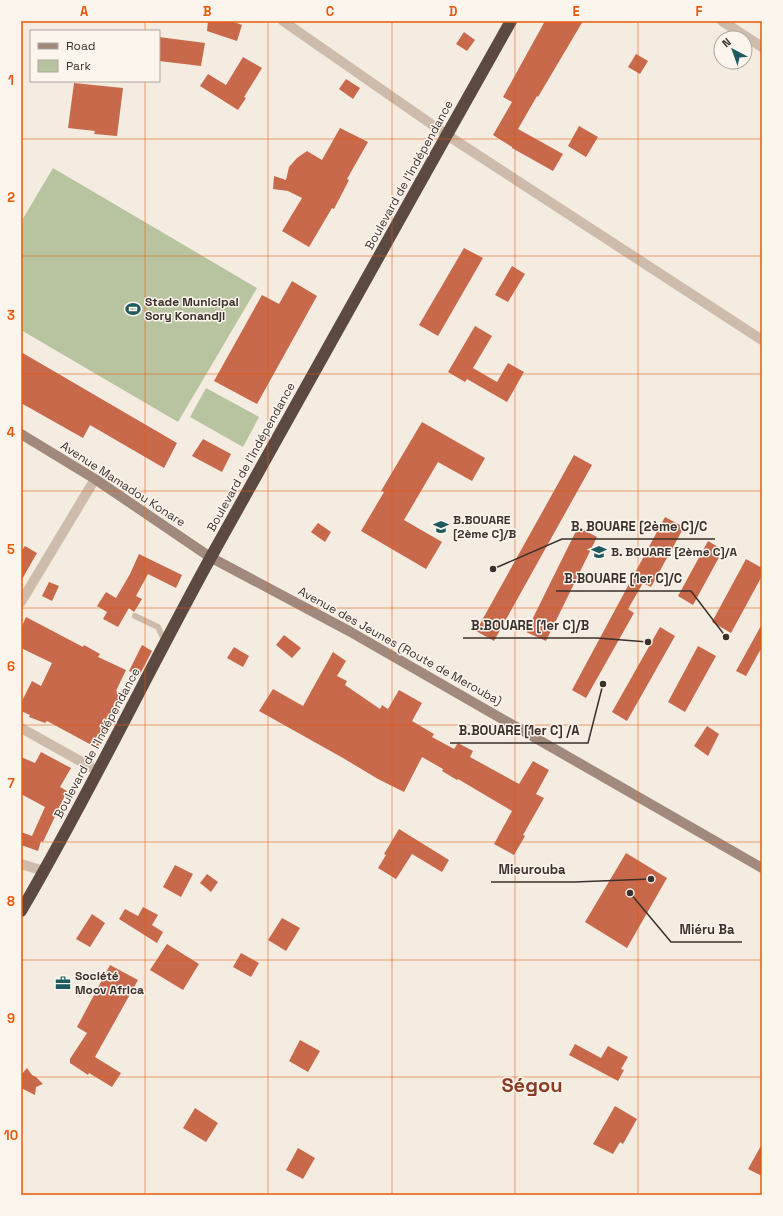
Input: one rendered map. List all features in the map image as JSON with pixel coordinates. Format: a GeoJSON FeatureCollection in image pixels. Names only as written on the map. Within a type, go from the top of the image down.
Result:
{"type":"FeatureCollection","features":[{"type":"Feature","properties":{"kind":"highway","name":"Boulevard de l'Indépendance"},"geometry":{"type":"LineString","coordinates":[[21,911],[98,771],[210,557],[511,21]]}},
{"type":"Feature","properties":{"kind":"main road","name":"Avenue Mamadou Konare"},"geometry":{"type":"LineString","coordinates":[[21,434],[95,479],[210,557]]}},
{"type":"Feature","properties":{"kind":"main road","name":"Avenue des Jeunes (Route de Merouba)"},"geometry":{"type":"LineString","coordinates":[[210,557],[349,631],[762,868]]}},
{"type":"Feature","properties":{"kind":"street"},"geometry":{"type":"LineString","coordinates":[[283,21],[447,135],[762,340]]}},
{"type":"Feature","properties":{"kind":"street"},"geometry":{"type":"LineString","coordinates":[[722,21],[762,47]]}},
{"type":"Feature","properties":{"kind":"street"},"geometry":{"type":"LineString","coordinates":[[21,602],[95,479]]}},
{"type":"Feature","properties":{"kind":"street"},"geometry":{"type":"LineString","coordinates":[[21,728],[98,771]]}},
{"type":"Feature","properties":{"kind":"street"},"geometry":{"type":"LineString","coordinates":[[21,864],[44,871]]}},
{"type":"Feature","properties":{"kind":"lane"},"geometry":{"type":"LineString","coordinates":[[135,616],[158,627],[165,643]]}},
{"type":"Feature","properties":{"kind":"green space","name":"Stade Municipal Sory Konandji"},"geometry":{"type":"Polygon","coordinates":[[[53,168],[257,288],[178,422],[21,330],[21,222],[53,168]]]}},
{"type":"Feature","properties":{"kind":"green space"},"geometry":{"type":"Polygon","coordinates":[[[206,388],[259,417],[243,447],[190,417],[206,388]]]}},
{"type":"Feature","properties":{"kind":"building"},"geometry":{"type":"Polygon","coordinates":[[[208,21],[231,21],[242,25],[237,41],[207,31],[208,21]]]}},
{"type":"Feature","properties":{"kind":"building"},"geometry":{"type":"Polygon","coordinates":[[[545,21],[583,21],[518,129],[563,154],[553,171],[512,148],[493,135],[512,102],[503,97],[545,21]]]}},
{"type":"Feature","properties":{"kind":"building"},"geometry":{"type":"Polygon","coordinates":[[[464,32],[475,40],[467,51],[456,44],[464,32]]]}},
{"type":"Feature","properties":{"kind":"building"},"geometry":{"type":"Polygon","coordinates":[[[160,37],[205,43],[201,66],[160,61],[160,37]]]}},
{"type":"Feature","properties":{"kind":"building"},"geometry":{"type":"Polygon","coordinates":[[[636,54],[648,61],[640,74],[628,67],[636,54]]]}},
{"type":"Feature","properties":{"kind":"building"},"geometry":{"type":"Polygon","coordinates":[[[243,57],[262,68],[244,97],[246,98],[238,110],[200,86],[208,74],[226,85],[243,57]]]}},
{"type":"Feature","properties":{"kind":"building"},"geometry":{"type":"Polygon","coordinates":[[[346,79],[360,88],[353,99],[339,89],[346,79]]]}},
{"type":"Feature","properties":{"kind":"building"},"geometry":{"type":"Polygon","coordinates":[[[74,83],[123,88],[117,136],[94,134],[95,131],[68,128],[74,83]]]}},
{"type":"Feature","properties":{"kind":"building"},"geometry":{"type":"Polygon","coordinates":[[[579,126],[598,137],[586,157],[568,146],[579,126]]]}},
{"type":"Feature","properties":{"kind":"building"},"geometry":{"type":"Polygon","coordinates":[[[340,128],[368,142],[347,179],[349,180],[334,209],[332,208],[309,247],[282,231],[302,198],[288,191],[273,189],[274,176],[286,180],[289,167],[297,158],[307,151],[322,160],[340,128]]]}},
{"type":"Feature","properties":{"kind":"building"},"geometry":{"type":"Polygon","coordinates":[[[464,248],[483,258],[438,336],[419,325],[464,248]]]}},
{"type":"Feature","properties":{"kind":"building"},"geometry":{"type":"Polygon","coordinates":[[[512,266],[525,274],[508,302],[495,295],[512,266]]]}},
{"type":"Feature","properties":{"kind":"building"},"geometry":{"type":"Polygon","coordinates":[[[292,281],[317,296],[257,404],[214,381],[262,295],[279,304],[292,281]]]}},
{"type":"Feature","properties":{"kind":"building"},"geometry":{"type":"Polygon","coordinates":[[[475,326],[492,336],[473,368],[497,382],[508,363],[524,372],[507,402],[467,379],[465,382],[448,372],[475,326]]]}},
{"type":"Feature","properties":{"kind":"building"},"geometry":{"type":"Polygon","coordinates":[[[21,352],[177,443],[164,468],[90,425],[83,438],[21,403],[21,352]]]}},
{"type":"Feature","properties":{"kind":"building"},"geometry":{"type":"Polygon","coordinates":[[[422,422],[485,458],[472,481],[438,462],[404,520],[442,542],[426,569],[361,531],[384,492],[381,491],[422,422]]]}},
{"type":"Feature","properties":{"kind":"building"},"geometry":{"type":"Polygon","coordinates":[[[203,439],[231,454],[222,472],[192,456],[203,439]]]}},
{"type":"Feature","properties":{"kind":"building"},"geometry":{"type":"Polygon","coordinates":[[[574,455],[592,465],[494,641],[476,631],[574,455]]]}},
{"type":"Feature","properties":{"kind":"building"},"geometry":{"type":"Polygon","coordinates":[[[665,517],[684,527],[651,587],[643,583],[628,609],[634,613],[586,698],[572,690],[665,517]]]}},
{"type":"Feature","properties":{"kind":"building"},"geometry":{"type":"Polygon","coordinates":[[[318,523],[331,532],[325,542],[311,532],[318,523]]]}},
{"type":"Feature","properties":{"kind":"building"},"geometry":{"type":"Polygon","coordinates":[[[578,527],[597,537],[546,641],[526,632],[578,527]]]}},
{"type":"Feature","properties":{"kind":"building"},"geometry":{"type":"Polygon","coordinates":[[[708,541],[723,550],[693,605],[678,596],[708,541]]]}},
{"type":"Feature","properties":{"kind":"building"},"geometry":{"type":"Polygon","coordinates":[[[25,546],[37,553],[21,581],[21,552],[25,546]]]}},
{"type":"Feature","properties":{"kind":"building"},"geometry":{"type":"Polygon","coordinates":[[[139,554],[182,575],[176,588],[148,574],[136,596],[142,599],[134,612],[129,608],[118,627],[103,619],[107,612],[97,606],[106,592],[116,598],[130,574],[139,554]]]}},
{"type":"Feature","properties":{"kind":"building"},"geometry":{"type":"Polygon","coordinates":[[[746,559],[762,568],[762,576],[731,633],[712,622],[746,559]]]}},
{"type":"Feature","properties":{"kind":"building"},"geometry":{"type":"Polygon","coordinates":[[[49,582],[59,586],[52,601],[42,596],[49,582]]]}},
{"type":"Feature","properties":{"kind":"building"},"geometry":{"type":"Polygon","coordinates":[[[26,617],[83,647],[84,645],[100,654],[98,657],[126,670],[116,691],[122,694],[97,748],[47,721],[45,723],[29,717],[30,715],[21,711],[21,703],[32,681],[41,686],[52,663],[21,648],[21,628],[26,617]]]}},
{"type":"Feature","properties":{"kind":"building"},"geometry":{"type":"Polygon","coordinates":[[[762,624],[762,647],[746,676],[736,671],[762,624]]]}},
{"type":"Feature","properties":{"kind":"building"},"geometry":{"type":"Polygon","coordinates":[[[660,627],[675,636],[627,721],[612,712],[660,627]]]}},
{"type":"Feature","properties":{"kind":"building"},"geometry":{"type":"Polygon","coordinates":[[[284,635],[301,648],[292,658],[276,645],[284,635]]]}},
{"type":"Feature","properties":{"kind":"building"},"geometry":{"type":"Polygon","coordinates":[[[142,645],[152,651],[139,676],[129,671],[142,645]]]}},
{"type":"Feature","properties":{"kind":"building"},"geometry":{"type":"Polygon","coordinates":[[[698,646],[716,656],[685,712],[668,702],[698,646]]]}},
{"type":"Feature","properties":{"kind":"building"},"geometry":{"type":"Polygon","coordinates":[[[234,647],[249,656],[243,667],[227,658],[234,647]]]}},
{"type":"Feature","properties":{"kind":"building"},"geometry":{"type":"Polygon","coordinates":[[[333,652],[346,661],[337,676],[347,681],[345,685],[380,709],[382,705],[388,709],[399,690],[422,703],[412,721],[434,734],[432,737],[454,749],[458,743],[473,751],[470,757],[519,784],[533,761],[549,770],[536,794],[544,798],[523,835],[525,836],[514,855],[494,844],[512,811],[442,771],[443,769],[422,757],[404,792],[378,779],[259,711],[273,689],[303,706],[333,652]]]}},
{"type":"Feature","properties":{"kind":"building"},"geometry":{"type":"Polygon","coordinates":[[[707,726],[719,734],[708,756],[694,746],[707,726]]]}},
{"type":"Feature","properties":{"kind":"building"},"geometry":{"type":"Polygon","coordinates":[[[41,752],[71,768],[60,787],[67,791],[43,842],[41,841],[38,851],[21,845],[21,832],[32,836],[45,807],[21,794],[21,757],[35,763],[41,752]]]}},
{"type":"Feature","properties":{"kind":"building"},"geometry":{"type":"Polygon","coordinates":[[[399,829],[449,860],[442,872],[412,854],[396,879],[378,868],[386,855],[384,854],[399,829]]]}},
{"type":"Feature","properties":{"kind":"building"},"geometry":{"type":"Polygon","coordinates":[[[626,853],[667,878],[627,948],[585,922],[626,853]]]}},
{"type":"Feature","properties":{"kind":"building"},"geometry":{"type":"Polygon","coordinates":[[[175,865],[193,874],[181,897],[163,887],[175,865]]]}},
{"type":"Feature","properties":{"kind":"building"},"geometry":{"type":"Polygon","coordinates":[[[207,874],[218,882],[211,892],[200,883],[207,874]]]}},
{"type":"Feature","properties":{"kind":"building"},"geometry":{"type":"Polygon","coordinates":[[[143,907],[158,915],[152,925],[163,932],[157,943],[119,919],[125,909],[138,916],[143,907]]]}},
{"type":"Feature","properties":{"kind":"building"},"geometry":{"type":"Polygon","coordinates":[[[92,914],[105,923],[90,947],[76,939],[92,914]]]}},
{"type":"Feature","properties":{"kind":"building"},"geometry":{"type":"Polygon","coordinates":[[[282,918],[300,928],[286,951],[268,940],[282,918]]]}},
{"type":"Feature","properties":{"kind":"building"},"geometry":{"type":"Polygon","coordinates":[[[167,944],[199,964],[183,990],[150,970],[167,944]]]}},
{"type":"Feature","properties":{"kind":"building"},"geometry":{"type":"Polygon","coordinates":[[[241,953],[259,963],[251,977],[233,967],[241,953]]]}},
{"type":"Feature","properties":{"kind":"building"},"geometry":{"type":"Polygon","coordinates":[[[110,965],[138,980],[95,1057],[121,1073],[112,1087],[89,1073],[88,1075],[70,1063],[70,1059],[87,1033],[77,1027],[110,965]]]}},
{"type":"Feature","properties":{"kind":"building"},"geometry":{"type":"Polygon","coordinates":[[[300,1040],[320,1051],[308,1072],[289,1061],[300,1040]]]}},
{"type":"Feature","properties":{"kind":"building"},"geometry":{"type":"Polygon","coordinates":[[[575,1044],[601,1058],[608,1046],[628,1057],[621,1069],[624,1070],[618,1081],[569,1055],[575,1044]]]}},
{"type":"Feature","properties":{"kind":"building"},"geometry":{"type":"Polygon","coordinates":[[[27,1068],[32,1075],[43,1084],[36,1087],[35,1095],[21,1088],[21,1075],[27,1068]]]}},
{"type":"Feature","properties":{"kind":"building"},"geometry":{"type":"Polygon","coordinates":[[[615,1106],[637,1119],[623,1144],[620,1142],[613,1154],[593,1144],[615,1106]]]}},
{"type":"Feature","properties":{"kind":"building"},"geometry":{"type":"Polygon","coordinates":[[[195,1108],[218,1123],[206,1142],[183,1128],[195,1108]]]}},
{"type":"Feature","properties":{"kind":"building"},"geometry":{"type":"Polygon","coordinates":[[[762,1144],[762,1176],[748,1169],[762,1144]]]}},
{"type":"Feature","properties":{"kind":"building"},"geometry":{"type":"Polygon","coordinates":[[[298,1148],[315,1158],[303,1179],[286,1170],[298,1148]]]}},
{"type":"Feature","properties":{"kind":"place","name":"Stade Municipal Sory Konandji"},"geometry":{"type":"Point","coordinates":[133,309]}},
{"type":"Feature","properties":{"kind":"place","name":"B.BOUARE [2ème C]/B"},"geometry":{"type":"Point","coordinates":[441,527]}},
{"type":"Feature","properties":{"kind":"place","name":"B. BOUARE [2ème C]/A"},"geometry":{"type":"Point","coordinates":[599,552]}},
{"type":"Feature","properties":{"kind":"place","name":"B. BOUARE [2ème C]/C"},"geometry":{"type":"Point","coordinates":[493,569]}},
{"type":"Feature","properties":{"kind":"place","name":"B.BOUARE [1er C]/C"},"geometry":{"type":"Point","coordinates":[726,637]}},
{"type":"Feature","properties":{"kind":"place","name":"B.BOUARE [1er C]/B"},"geometry":{"type":"Point","coordinates":[648,642]}},
{"type":"Feature","properties":{"kind":"place","name":"B.BOUARE [1er C] /A"},"geometry":{"type":"Point","coordinates":[603,684]}},
{"type":"Feature","properties":{"kind":"place","name":"Mieurouba"},"geometry":{"type":"Point","coordinates":[651,879]}},
{"type":"Feature","properties":{"kind":"place","name":"Miéru Ba"},"geometry":{"type":"Point","coordinates":[630,893]}},
{"type":"Feature","properties":{"kind":"place","name":"Société Moov Africa"},"geometry":{"type":"Point","coordinates":[63,983]}},
{"type":"Feature","properties":{"kind":"district","name":"Ségou"},"geometry":{"type":"Point","coordinates":[532,1085]}}]}
